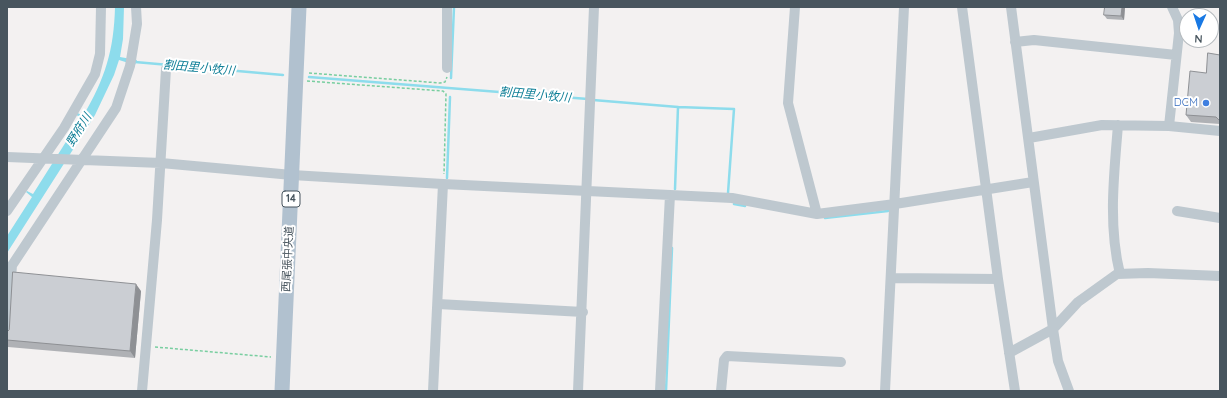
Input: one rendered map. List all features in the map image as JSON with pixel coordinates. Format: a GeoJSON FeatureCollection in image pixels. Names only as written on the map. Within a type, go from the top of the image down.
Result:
{"type":"FeatureCollection","features":[{"type":"Feature","properties":{"kind":"main road","name":"西尾張中央道"},"geometry":{"type":"LineString","coordinates":[[282,391],[299,7]]}},
{"type":"Feature","properties":{"kind":"street"},"geometry":{"type":"LineString","coordinates":[[7,211],[64,128],[95,74],[100,54],[101,7]]}},
{"type":"Feature","properties":{"kind":"street"},"geometry":{"type":"LineString","coordinates":[[7,337],[10,269],[83,161],[116,108],[131,62],[137,24],[136,7]]}},
{"type":"Feature","properties":{"kind":"street"},"geometry":{"type":"LineString","coordinates":[[447,7],[447,68]]}},
{"type":"Feature","properties":{"kind":"street"},"geometry":{"type":"LineString","coordinates":[[578,391],[583,312],[586,190],[594,7]]}},
{"type":"Feature","properties":{"kind":"street"},"geometry":{"type":"LineString","coordinates":[[795,7],[788,103],[817,214]]}},
{"type":"Feature","properties":{"kind":"street"},"geometry":{"type":"LineString","coordinates":[[885,391],[904,7]]}},
{"type":"Feature","properties":{"kind":"street"},"geometry":{"type":"LineString","coordinates":[[962,7],[998,279],[1015,391]]}},
{"type":"Feature","properties":{"kind":"street"},"geometry":{"type":"LineString","coordinates":[[1010,7],[1029,138],[1033,182],[1053,329],[1058,361],[1069,391]]}},
{"type":"Feature","properties":{"kind":"street"},"geometry":{"type":"LineString","coordinates":[[1170,126],[1178,33],[1178,20],[1172,7]]}},
{"type":"Feature","properties":{"kind":"street"},"geometry":{"type":"LineString","coordinates":[[1015,42],[1034,40],[1176,55]]}},
{"type":"Feature","properties":{"kind":"street"},"geometry":{"type":"LineString","coordinates":[[142,391],[161,163],[166,69]]}},
{"type":"Feature","properties":{"kind":"street"},"geometry":{"type":"LineString","coordinates":[[1029,138],[1102,125],[1170,126],[1220,131]]}},
{"type":"Feature","properties":{"kind":"street"},"geometry":{"type":"LineString","coordinates":[[1118,125],[1112,230],[1114,252],[1120,274]]}},
{"type":"Feature","properties":{"kind":"street"},"geometry":{"type":"LineString","coordinates":[[7,157],[161,163],[292,175],[732,198],[817,214],[894,204],[1033,182]]}},
{"type":"Feature","properties":{"kind":"street"},"geometry":{"type":"LineString","coordinates":[[433,391],[443,184]]}},
{"type":"Feature","properties":{"kind":"street"},"geometry":{"type":"LineString","coordinates":[[660,391],[670,195]]}},
{"type":"Feature","properties":{"kind":"street"},"geometry":{"type":"LineString","coordinates":[[1177,211],[1220,218]]}},
{"type":"Feature","properties":{"kind":"street"},"geometry":{"type":"LineString","coordinates":[[1010,353],[1053,329],[1078,302],[1120,274],[1148,273],[1220,276]]}},
{"type":"Feature","properties":{"kind":"street"},"geometry":{"type":"LineString","coordinates":[[891,278],[998,279]]}},
{"type":"Feature","properties":{"kind":"street"},"geometry":{"type":"LineString","coordinates":[[438,304],[583,312]]}},
{"type":"Feature","properties":{"kind":"street"},"geometry":{"type":"LineString","coordinates":[[721,391],[724,360],[727,356],[841,362]]}},
{"type":"Feature","properties":{"kind":"path"},"geometry":{"type":"LineString","coordinates":[[297,76],[440,83],[444,82],[447,78],[447,68]]}},
{"type":"Feature","properties":{"kind":"path"},"geometry":{"type":"LineString","coordinates":[[297,76],[443,91],[446,94],[443,184]]}},
{"type":"Feature","properties":{"kind":"path"},"geometry":{"type":"LineString","coordinates":[[146,346],[283,358]]}},
{"type":"Feature","properties":{"kind":"water","name":"野府川"},"geometry":{"type":"Polygon","coordinates":[[[115,7],[124,7],[123,39],[120,57],[137,60],[135,65],[119,60],[114,75],[95,115],[7,253],[7,236],[32,197],[26,192],[27,191],[33,194],[81,118],[75,114],[76,112],[83,116],[103,77],[113,37],[115,7]]]}},
{"type":"Feature","properties":{"kind":"building"},"geometry":{"type":"Polygon","coordinates":[[[1105,7],[1122,7],[1121,16],[1104,15],[1105,7]]]}},
{"type":"Feature","properties":{"kind":"building","name":"DCM"},"geometry":{"type":"Polygon","coordinates":[[[1208,53],[1220,55],[1220,121],[1216,117],[1186,115],[1190,71],[1206,73],[1208,53]]]}},
{"type":"Feature","properties":{"kind":"building"},"geometry":{"type":"Polygon","coordinates":[[[13,272],[136,284],[130,351],[7,340],[13,272]]]}},
{"type":"Feature","properties":{"kind":"waterway"},"geometry":{"type":"LineString","coordinates":[[451,78],[454,7]]}},
{"type":"Feature","properties":{"kind":"waterway","name":"割田里小牧川"},"geometry":{"type":"LineString","coordinates":[[135,62],[283,75]]}},
{"type":"Feature","properties":{"kind":"waterway","name":"割田里小牧川"},"geometry":{"type":"LineString","coordinates":[[309,77],[588,99]]}},
{"type":"Feature","properties":{"kind":"waterway"},"geometry":{"type":"LineString","coordinates":[[447,178],[450,97]]}},
{"type":"Feature","properties":{"kind":"waterway","name":"割田里小牧川"},"geometry":{"type":"LineString","coordinates":[[593,100],[678,107],[675,189]]}},
{"type":"Feature","properties":{"kind":"waterway"},"geometry":{"type":"LineString","coordinates":[[678,107],[734,109],[728,193]]}},
{"type":"Feature","properties":{"kind":"waterway"},"geometry":{"type":"LineString","coordinates":[[734,204],[745,206]]}},
{"type":"Feature","properties":{"kind":"waterway"},"geometry":{"type":"LineString","coordinates":[[825,218],[888,211]]}},
{"type":"Feature","properties":{"kind":"waterway","name":"割田里小牧川"},"geometry":{"type":"LineString","coordinates":[[666,391],[672,248]]}},
{"type":"Feature","properties":{"kind":"place","name":"DCM"},"geometry":{"type":"Point","coordinates":[1206,103]}}]}
